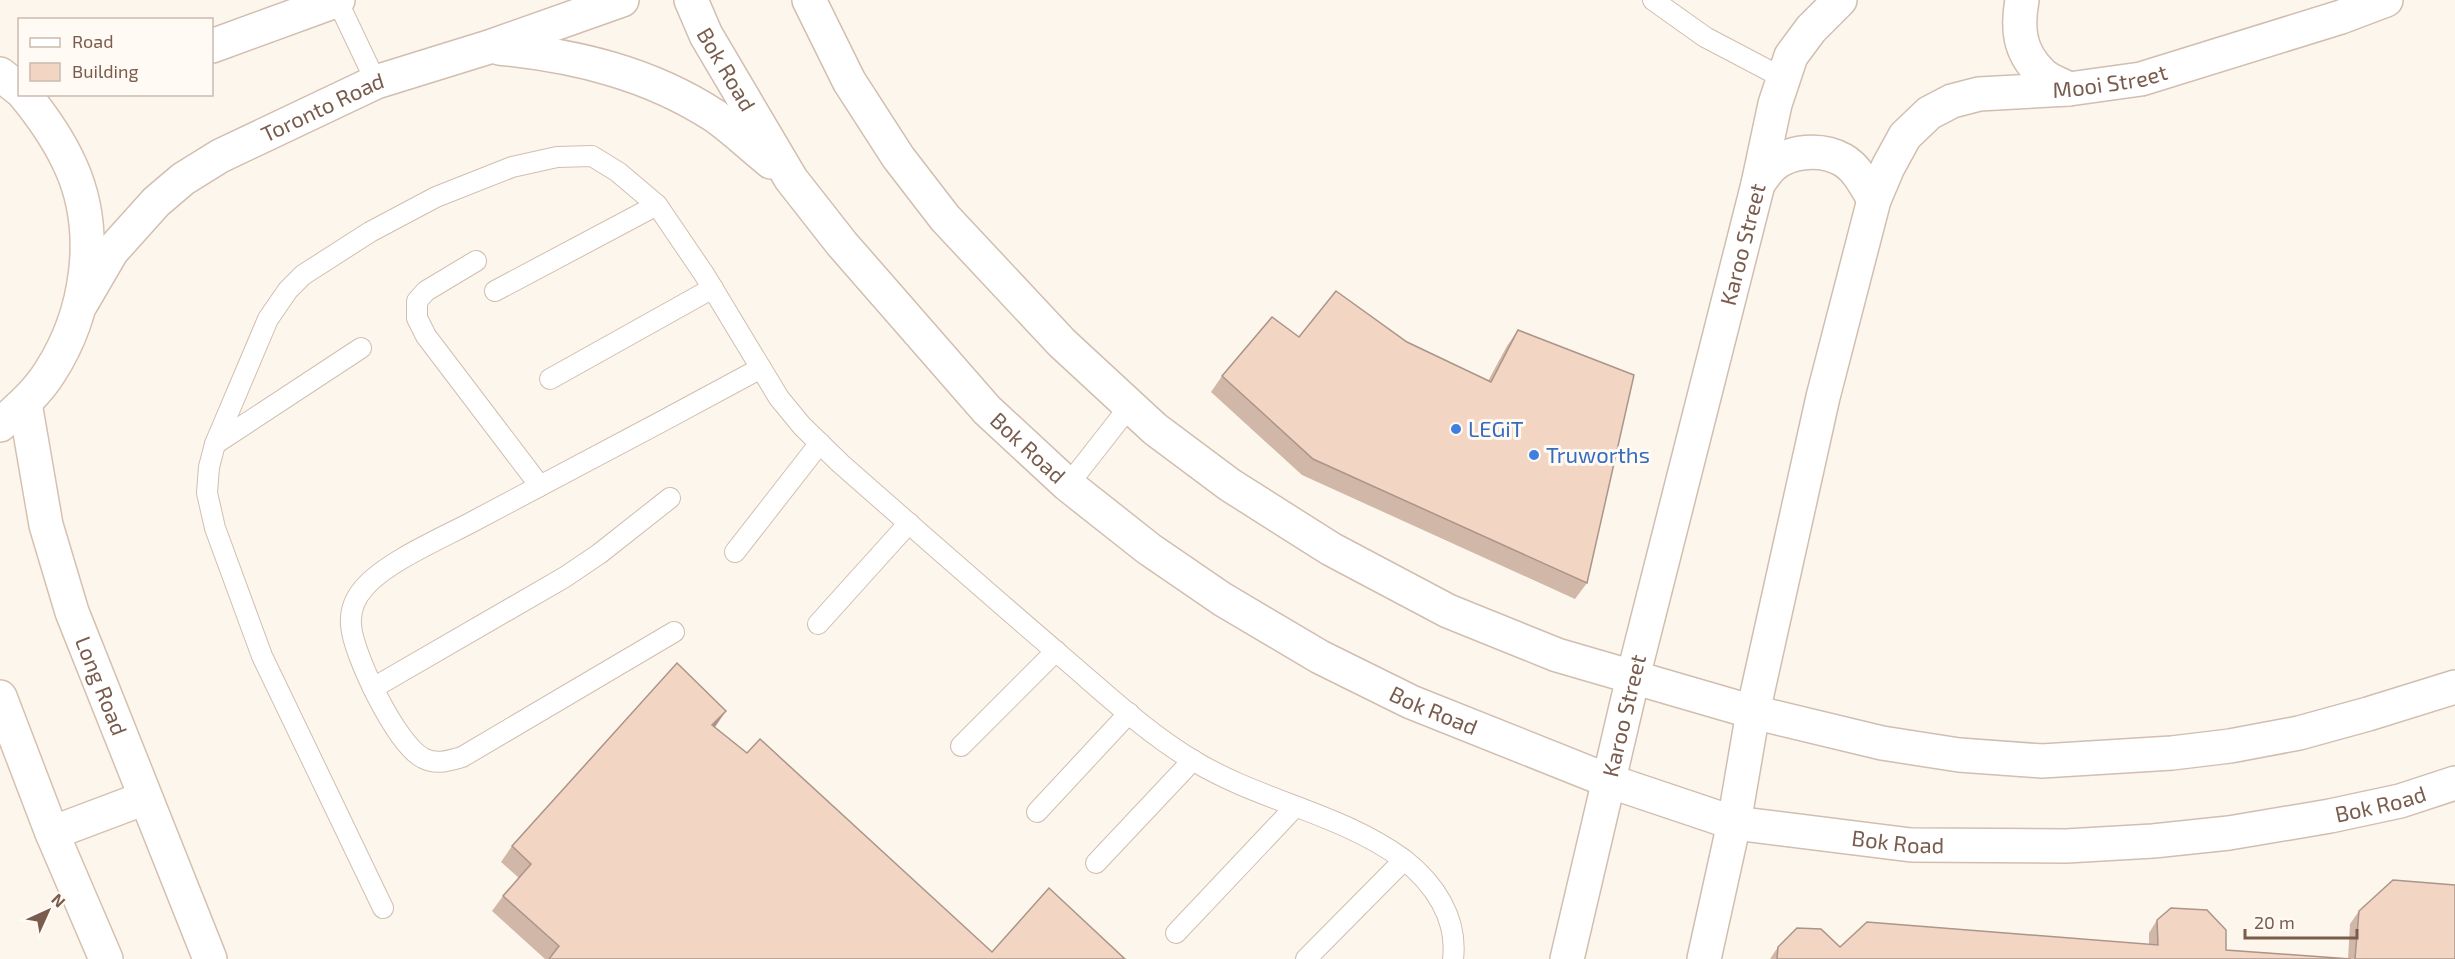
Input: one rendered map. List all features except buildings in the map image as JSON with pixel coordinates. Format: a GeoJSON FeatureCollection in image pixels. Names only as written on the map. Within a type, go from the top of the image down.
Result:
{"type":"FeatureCollection","features":[{"type":"Feature","properties":{"kind":"street"},"geometry":{"type":"LineString","coordinates":[[213,46],[338,0]]}},
{"type":"Feature","properties":{"kind":"street","name":"Toronto Road"},"geometry":{"type":"LineString","coordinates":[[81,304],[112,251],[156,202],[183,179],[220,156],[376,82],[489,47],[622,0]]}},
{"type":"Feature","properties":{"kind":"street","name":"Bok Road"},"geometry":{"type":"LineString","coordinates":[[691,0],[706,35],[791,179],[850,252],[987,410],[1068,485],[1149,549],[1222,599],[1320,657],[1411,702],[1609,781],[1734,824],[1911,845],[2054,846],[2153,841],[2229,833],[2330,816],[2400,801],[2455,783]]}},
{"type":"Feature","properties":{"kind":"street"},"geometry":{"type":"LineString","coordinates":[[809,0],[849,81],[898,158],[932,201],[1062,344],[1155,429],[1239,491],[1291,525],[1391,582],[1448,611],[1557,655],[1753,712],[1882,743],[1959,755],[2042,761],[2162,754],[2230,746],[2322,727],[2455,687]]}},
{"type":"Feature","properties":{"kind":"street"},"geometry":{"type":"LineString","coordinates":[[1758,184],[1775,104],[1791,56],[1811,28],[1840,0]]}},
{"type":"Feature","properties":{"kind":"street"},"geometry":{"type":"LineString","coordinates":[[2022,0],[2018,24],[2024,51],[2041,74],[2069,89]]}},
{"type":"Feature","properties":{"kind":"street","name":"Mooi Street"},"geometry":{"type":"LineString","coordinates":[[1874,200],[1905,136],[1929,113],[1952,101],[1979,94],[2069,89],[2141,79],[2341,17],[2386,0]]}},
{"type":"Feature","properties":{"kind":"street"},"geometry":{"type":"LineString","coordinates":[[489,47],[578,59],[649,82],[690,101],[736,131],[791,179]]}},
{"type":"Feature","properties":{"kind":"street"},"geometry":{"type":"LineString","coordinates":[[0,64],[18,65]]}},
{"type":"Feature","properties":{"kind":"street"},"geometry":{"type":"LineString","coordinates":[[0,74],[18,88]]}},
{"type":"Feature","properties":{"kind":"street"},"geometry":{"type":"LineString","coordinates":[[0,425],[25,403],[54,365],[68,340],[81,304],[87,258],[84,213],[72,168],[58,140],[25,96]]}},
{"type":"Feature","properties":{"kind":"street","name":"Karoo Street"},"geometry":{"type":"LineString","coordinates":[[1567,959],[1633,677],[1758,184],[1773,165],[1795,153],[1819,152],[1843,160],[1861,177],[1874,200]]}},
{"type":"Feature","properties":{"kind":"street"},"geometry":{"type":"LineString","coordinates":[[1704,959],[1734,824],[1753,712],[1822,397],[1874,200]]}},
{"type":"Feature","properties":{"kind":"street","name":"Long Road"},"geometry":{"type":"LineString","coordinates":[[25,403],[45,525],[72,612],[210,959]]}},
{"type":"Feature","properties":{"kind":"street"},"geometry":{"type":"LineString","coordinates":[[0,697],[52,833],[106,959]]}},
{"type":"Feature","properties":{"kind":"street"},"geometry":{"type":"LineString","coordinates":[[52,833],[145,798]]}},
{"type":"Feature","properties":{"kind":"lane"},"geometry":{"type":"LineString","coordinates":[[338,0],[376,82]]}},
{"type":"Feature","properties":{"kind":"lane"},"geometry":{"type":"LineString","coordinates":[[1653,0],[1706,37],[1784,78]]}},
{"type":"Feature","properties":{"kind":"lane"},"geometry":{"type":"LineString","coordinates":[[383,908],[262,656],[214,528],[207,493],[214,444],[268,319],[288,290],[303,275],[370,232],[436,197],[512,167],[557,157],[592,156],[618,172],[657,205],[713,288],[779,398],[820,443],[909,523],[1148,729],[1213,772],[1341,824],[1404,860],[1433,890],[1448,911],[1451,956]]}},
{"type":"Feature","properties":{"kind":"lane"},"geometry":{"type":"LineString","coordinates":[[495,291],[657,205]]}},
{"type":"Feature","properties":{"kind":"lane"},"geometry":{"type":"LineString","coordinates":[[476,261],[426,291],[417,301],[417,318],[426,336],[540,486]]}},
{"type":"Feature","properties":{"kind":"lane"},"geometry":{"type":"LineString","coordinates":[[550,379],[713,288]]}},
{"type":"Feature","properties":{"kind":"lane"},"geometry":{"type":"LineString","coordinates":[[214,444],[361,348]]}},
{"type":"Feature","properties":{"kind":"lane"},"geometry":{"type":"LineString","coordinates":[[674,632],[462,756],[444,763],[425,759],[411,751],[373,688],[357,652],[351,625],[352,605],[364,587],[400,561],[761,368]]}},
{"type":"Feature","properties":{"kind":"lane"},"geometry":{"type":"LineString","coordinates":[[1068,485],[1130,407]]}},
{"type":"Feature","properties":{"kind":"lane"},"geometry":{"type":"LineString","coordinates":[[735,552],[820,443]]}},
{"type":"Feature","properties":{"kind":"lane"},"geometry":{"type":"LineString","coordinates":[[373,688],[565,578],[670,498]]}},
{"type":"Feature","properties":{"kind":"lane"},"geometry":{"type":"LineString","coordinates":[[818,624],[909,523]]}},
{"type":"Feature","properties":{"kind":"lane"},"geometry":{"type":"LineString","coordinates":[[961,746],[1056,651]]}},
{"type":"Feature","properties":{"kind":"lane"},"geometry":{"type":"LineString","coordinates":[[1036,812],[1130,713]]}},
{"type":"Feature","properties":{"kind":"lane"},"geometry":{"type":"LineString","coordinates":[[1096,864],[1193,760]]}},
{"type":"Feature","properties":{"kind":"lane"},"geometry":{"type":"LineString","coordinates":[[1176,933],[1295,807]]}},
{"type":"Feature","properties":{"kind":"lane"},"geometry":{"type":"LineString","coordinates":[[1306,959],[1404,860]]}},
{"type":"Feature","properties":{"kind":"place","name":"LEGiT"},"geometry":{"type":"Point","coordinates":[1456,429]}},
{"type":"Feature","properties":{"kind":"place","name":"Truworths"},"geometry":{"type":"Point","coordinates":[1534,455]}}]}
